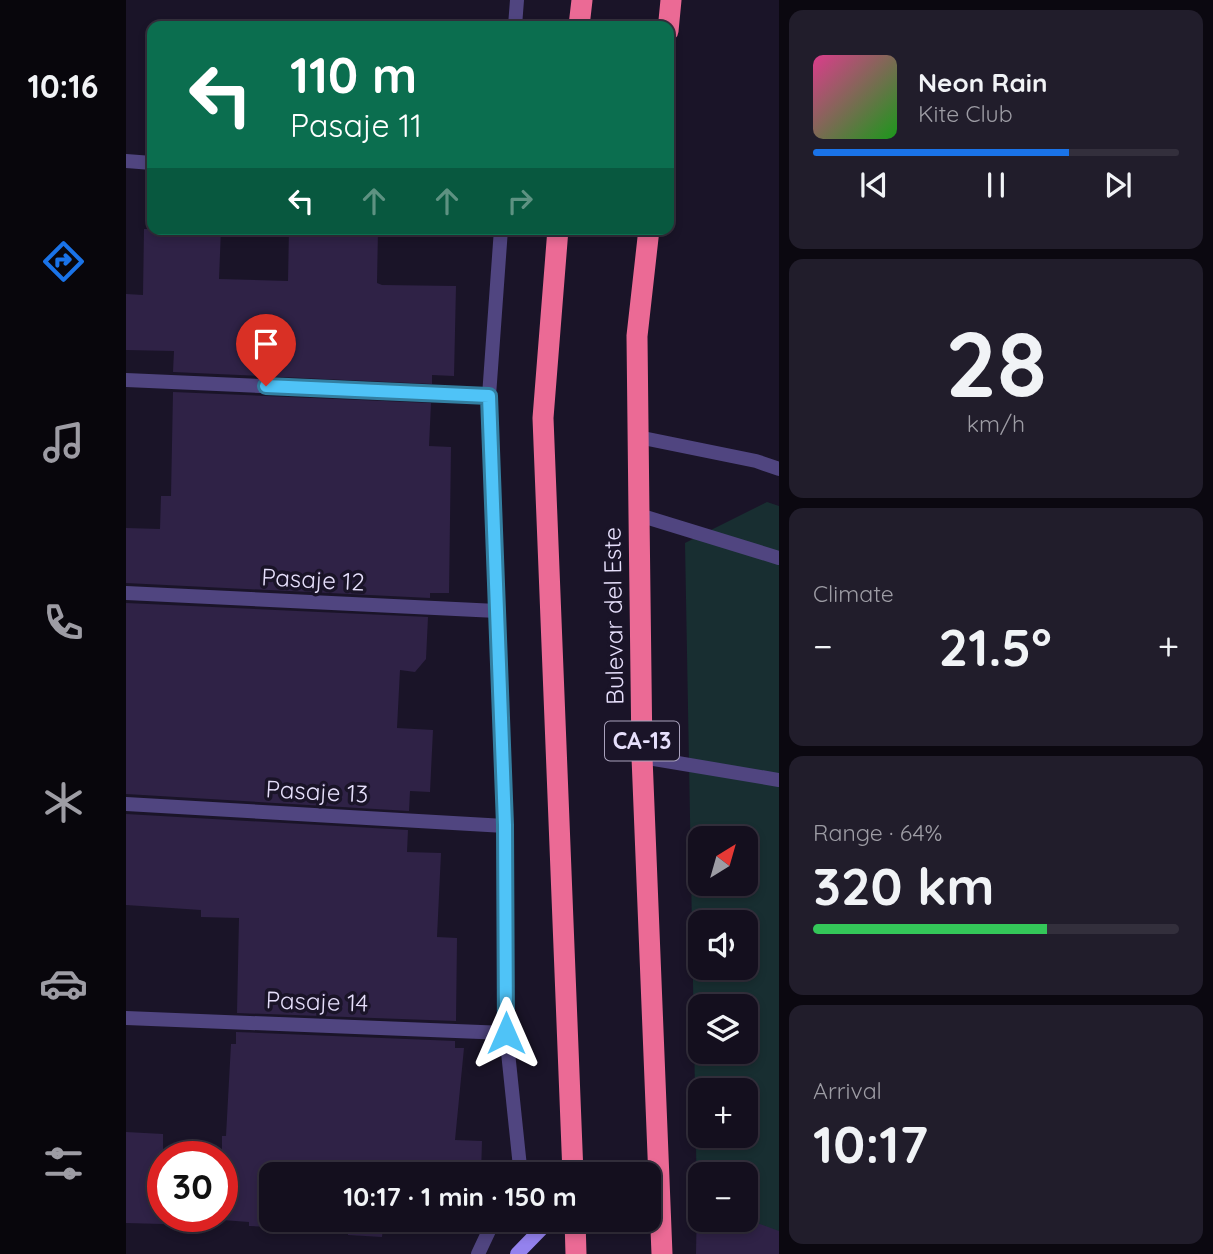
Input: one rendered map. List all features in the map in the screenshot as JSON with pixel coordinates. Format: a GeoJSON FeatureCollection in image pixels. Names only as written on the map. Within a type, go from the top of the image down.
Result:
{"type":"FeatureCollection","features":[{"type":"Feature","properties":{"kind":"highway"},"geometry":{"type":"LineString","coordinates":[[580,21],[582,0]]}},
{"type":"Feature","properties":{"kind":"highway"},"geometry":{"type":"LineString","coordinates":[[669,21],[671,0]]}},
{"type":"Feature","properties":{"kind":"highway"},"geometry":{"type":"LineString","coordinates":[[558,235],[543,418],[573,1162]]}},
{"type":"Feature","properties":{"kind":"highway","name":"Bulevar del Este"},"geometry":{"type":"LineString","coordinates":[[648,235],[637,336],[642,757],[662,1254]]}},
{"type":"Feature","properties":{"kind":"highway"},"geometry":{"type":"LineString","coordinates":[[575,1232],[576,1254]]}},
{"type":"Feature","properties":{"kind":"street"},"geometry":{"type":"LineString","coordinates":[[515,21],[517,0]]}},
{"type":"Feature","properties":{"kind":"street"},"geometry":{"type":"LineString","coordinates":[[126,162],[147,163]]}},
{"type":"Feature","properties":{"kind":"street"},"geometry":{"type":"LineString","coordinates":[[501,235],[489,396],[505,825],[506,1033],[519,1162]]}},
{"type":"Feature","properties":{"kind":"street"},"geometry":{"type":"LineString","coordinates":[[126,380],[489,396]]}},
{"type":"Feature","properties":{"kind":"street"},"geometry":{"type":"LineString","coordinates":[[638,437],[756,461],[779,469]]}},
{"type":"Feature","properties":{"kind":"street"},"geometry":{"type":"LineString","coordinates":[[639,516],[779,558]]}},
{"type":"Feature","properties":{"kind":"street","name":"Pasaje 12"},"geometry":{"type":"LineString","coordinates":[[126,593],[497,611]]}},
{"type":"Feature","properties":{"kind":"street"},"geometry":{"type":"LineString","coordinates":[[642,757],[779,780]]}},
{"type":"Feature","properties":{"kind":"street","name":"Pasaje 13"},"geometry":{"type":"LineString","coordinates":[[126,804],[505,825]]}},
{"type":"Feature","properties":{"kind":"street","name":"Pasaje 14"},"geometry":{"type":"LineString","coordinates":[[126,1017],[506,1033]]}},
{"type":"Feature","properties":{"kind":"street"},"geometry":{"type":"LineString","coordinates":[[478,1254],[488,1232]]}},
{"type":"Feature","properties":{"kind":"street"},"geometry":{"type":"LineString","coordinates":[[517,1254],[538,1232]]}},
{"type":"Feature","properties":{"kind":"green space"},"geometry":{"type":"Polygon","coordinates":[[[767,502],[779,506],[779,1233],[758,1225],[758,1162],[696,1162],[696,1148],[758,1148],[758,1078],[695,1078],[695,1064],[758,1064],[758,994],[693,994],[693,980],[758,980],[758,910],[692,910],[691,896],[758,896],[758,826],[690,826],[685,543],[767,502]]]}},
{"type":"Feature","properties":{"kind":"building"},"geometry":{"type":"Polygon","coordinates":[[[144,229],[147,229],[147,235],[221,235],[219,279],[288,281],[289,235],[378,235],[377,283],[456,286],[454,376],[432,375],[432,384],[173,372],[174,351],[126,350],[126,294],[143,295],[144,229]]]}},
{"type":"Feature","properties":{"kind":"building"},"geometry":{"type":"Polygon","coordinates":[[[173,392],[431,403],[429,446],[451,447],[449,593],[430,593],[430,598],[126,583],[126,528],[160,529],[161,496],[171,496],[173,392]]]}},
{"type":"Feature","properties":{"kind":"building"},"geometry":{"type":"Polygon","coordinates":[[[126,603],[428,617],[426,659],[415,672],[400,670],[397,728],[433,730],[430,792],[410,791],[409,811],[126,794],[126,603]]]}},
{"type":"Feature","properties":{"kind":"building"},"geometry":{"type":"Polygon","coordinates":[[[126,814],[408,830],[407,852],[441,853],[437,937],[457,938],[456,1021],[237,1013],[239,918],[201,917],[201,910],[126,905],[126,814]]]}},
{"type":"Feature","properties":{"kind":"building"},"geometry":{"type":"Polygon","coordinates":[[[236,1032],[455,1041],[455,1048],[464,1048],[455,1140],[482,1141],[481,1162],[259,1162],[259,1227],[238,1221],[238,1141],[222,1141],[222,1136],[226,1136],[231,1044],[236,1044],[236,1032]]]}},
{"type":"Feature","properties":{"kind":"building"},"geometry":{"type":"Polygon","coordinates":[[[126,1132],[163,1134],[163,1141],[147,1141],[147,1224],[126,1223],[126,1132]]]}},
{"type":"Feature","properties":{"kind":"building"},"geometry":{"type":"Polygon","coordinates":[[[758,1223],[779,1231],[779,1254],[696,1254],[696,1232],[758,1232],[758,1223]]]}},
{"type":"Feature","properties":{"kind":"building"},"geometry":{"type":"Polygon","coordinates":[[[348,1232],[383,1232],[382,1237],[348,1235],[348,1232]]]}},
{"type":"Feature","properties":{"kind":"route"},"geometry":{"type":"LineString","coordinates":[[266,386],[489,396],[505,825],[506,1033]]}}]}
